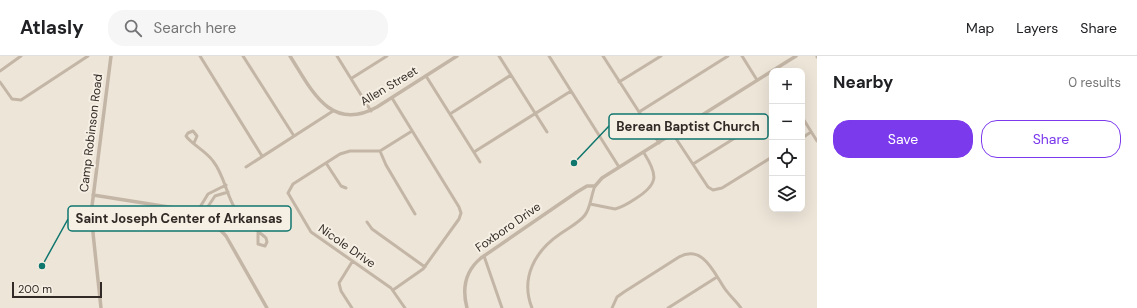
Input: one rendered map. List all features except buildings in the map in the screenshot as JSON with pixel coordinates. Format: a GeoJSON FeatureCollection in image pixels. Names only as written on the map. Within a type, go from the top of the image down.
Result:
{"type":"FeatureCollection","features":[{"type":"Feature","properties":{"kind":"street"},"geometry":{"type":"LineString","coordinates":[[0,71],[21,56]]}},
{"type":"Feature","properties":{"kind":"street"},"geometry":{"type":"LineString","coordinates":[[0,82],[12,99],[21,100],[88,56]]}},
{"type":"Feature","properties":{"kind":"street","name":"Camp Robinson Road"},"geometry":{"type":"LineString","coordinates":[[101,308],[93,233],[93,195],[111,56]]}},
{"type":"Feature","properties":{"kind":"street"},"geometry":{"type":"LineString","coordinates":[[200,56],[262,156]]}},
{"type":"Feature","properties":{"kind":"street"},"geometry":{"type":"LineString","coordinates":[[243,56],[294,136]]}},
{"type":"Feature","properties":{"kind":"street"},"geometry":{"type":"LineString","coordinates":[[246,167],[333,111],[317,98],[290,56]]}},
{"type":"Feature","properties":{"kind":"street"},"geometry":{"type":"LineString","coordinates":[[337,56],[371,110]]}},
{"type":"Feature","properties":{"kind":"street"},"geometry":{"type":"LineString","coordinates":[[352,78],[385,56]]}},
{"type":"Feature","properties":{"kind":"street","name":"Allen Street"},"geometry":{"type":"LineString","coordinates":[[333,111],[355,115],[371,110],[457,56]]}},
{"type":"Feature","properties":{"kind":"street"},"geometry":{"type":"LineString","coordinates":[[499,56],[547,132]]}},
{"type":"Feature","properties":{"kind":"street"},"geometry":{"type":"LineString","coordinates":[[549,56],[620,167]]}},
{"type":"Feature","properties":{"kind":"street"},"geometry":{"type":"LineString","coordinates":[[603,56],[659,143]]}},
{"type":"Feature","properties":{"kind":"street"},"geometry":{"type":"LineString","coordinates":[[619,82],[661,56]]}},
{"type":"Feature","properties":{"kind":"street"},"geometry":{"type":"LineString","coordinates":[[639,112],[728,56]]}},
{"type":"Feature","properties":{"kind":"street"},"geometry":{"type":"LineString","coordinates":[[742,56],[757,80]]}},
{"type":"Feature","properties":{"kind":"street"},"geometry":{"type":"LineString","coordinates":[[776,68],[790,58],[796,56]]}},
{"type":"Feature","properties":{"kind":"street"},"geometry":{"type":"LineString","coordinates":[[532,308],[527,286],[534,260],[540,251],[553,239],[583,218],[590,204],[595,186],[602,178],[769,73]]}},
{"type":"Feature","properties":{"kind":"street"},"geometry":{"type":"LineString","coordinates":[[450,114],[511,75]]}},
{"type":"Feature","properties":{"kind":"street"},"geometry":{"type":"LineString","coordinates":[[426,76],[480,162]]}},
{"type":"Feature","properties":{"kind":"street"},"geometry":{"type":"LineString","coordinates":[[474,152],[571,91]]}},
{"type":"Feature","properties":{"kind":"street"},"geometry":{"type":"LineString","coordinates":[[392,98],[461,213],[460,219],[425,267],[393,290]]}},
{"type":"Feature","properties":{"kind":"street"},"geometry":{"type":"LineString","coordinates":[[693,164],[769,117]]}},
{"type":"Feature","properties":{"kind":"street"},"geometry":{"type":"LineString","coordinates":[[805,122],[817,141]]}},
{"type":"Feature","properties":{"kind":"street","name":"Nicole Drive"},"geometry":{"type":"LineString","coordinates":[[405,308],[393,290],[311,232],[288,195],[288,190],[293,184],[340,154],[350,151],[380,150],[412,131]]}},
{"type":"Feature","properties":{"kind":"street"},"geometry":{"type":"LineString","coordinates":[[805,136],[812,132]]}},
{"type":"Feature","properties":{"kind":"street"},"geometry":{"type":"LineString","coordinates":[[673,134],[708,187],[717,190],[769,159]]}},
{"type":"Feature","properties":{"kind":"street"},"geometry":{"type":"LineString","coordinates":[[194,143],[213,161],[226,185],[239,215],[258,233],[266,238],[267,242],[265,246],[258,244],[258,233]]}},
{"type":"Feature","properties":{"kind":"street"},"geometry":{"type":"LineString","coordinates":[[380,150],[386,165],[415,214]]}},
{"type":"Feature","properties":{"kind":"street"},"geometry":{"type":"LineString","coordinates":[[590,204],[615,209],[649,189],[654,180],[654,171],[644,152]]}},
{"type":"Feature","properties":{"kind":"street"},"geometry":{"type":"LineString","coordinates":[[326,163],[341,186],[346,188]]}},
{"type":"Feature","properties":{"kind":"street"},"geometry":{"type":"LineString","coordinates":[[197,212],[205,198],[213,190],[226,185]]}},
{"type":"Feature","properties":{"kind":"street","name":"Foxboro Drive"},"geometry":{"type":"LineString","coordinates":[[467,308],[464,295],[465,280],[472,267],[484,256],[577,192],[587,186],[595,186]]}},
{"type":"Feature","properties":{"kind":"street"},"geometry":{"type":"LineString","coordinates":[[213,190],[216,195]]}},
{"type":"Feature","properties":{"kind":"street"},"geometry":{"type":"LineString","coordinates":[[203,214],[216,195],[228,192]]}},
{"type":"Feature","properties":{"kind":"street"},"geometry":{"type":"LineString","coordinates":[[93,195],[179,207],[203,214],[218,226],[226,236],[267,308]]}},
{"type":"Feature","properties":{"kind":"street"},"geometry":{"type":"LineString","coordinates":[[205,198],[210,202]]}},
{"type":"Feature","properties":{"kind":"street"},"geometry":{"type":"LineString","coordinates":[[368,222],[372,229],[425,267]]}},
{"type":"Feature","properties":{"kind":"street"},"geometry":{"type":"LineString","coordinates":[[612,308],[619,296],[679,257],[692,254],[703,258],[739,307]]}},
{"type":"Feature","properties":{"kind":"street"},"geometry":{"type":"LineString","coordinates":[[484,256],[502,308]]}},
{"type":"Feature","properties":{"kind":"street"},"geometry":{"type":"LineString","coordinates":[[352,262],[342,276],[339,285],[352,308]]}},
{"type":"Feature","properties":{"kind":"street"},"geometry":{"type":"LineString","coordinates":[[668,308],[717,277]]}},
{"type":"Feature","properties":{"kind":"place","name":"Berean Baptist Church"},"geometry":{"type":"Point","coordinates":[574,163]}},
{"type":"Feature","properties":{"kind":"place","name":"Saint Joseph Center of Arkansas"},"geometry":{"type":"Point","coordinates":[42,266]}}]}
